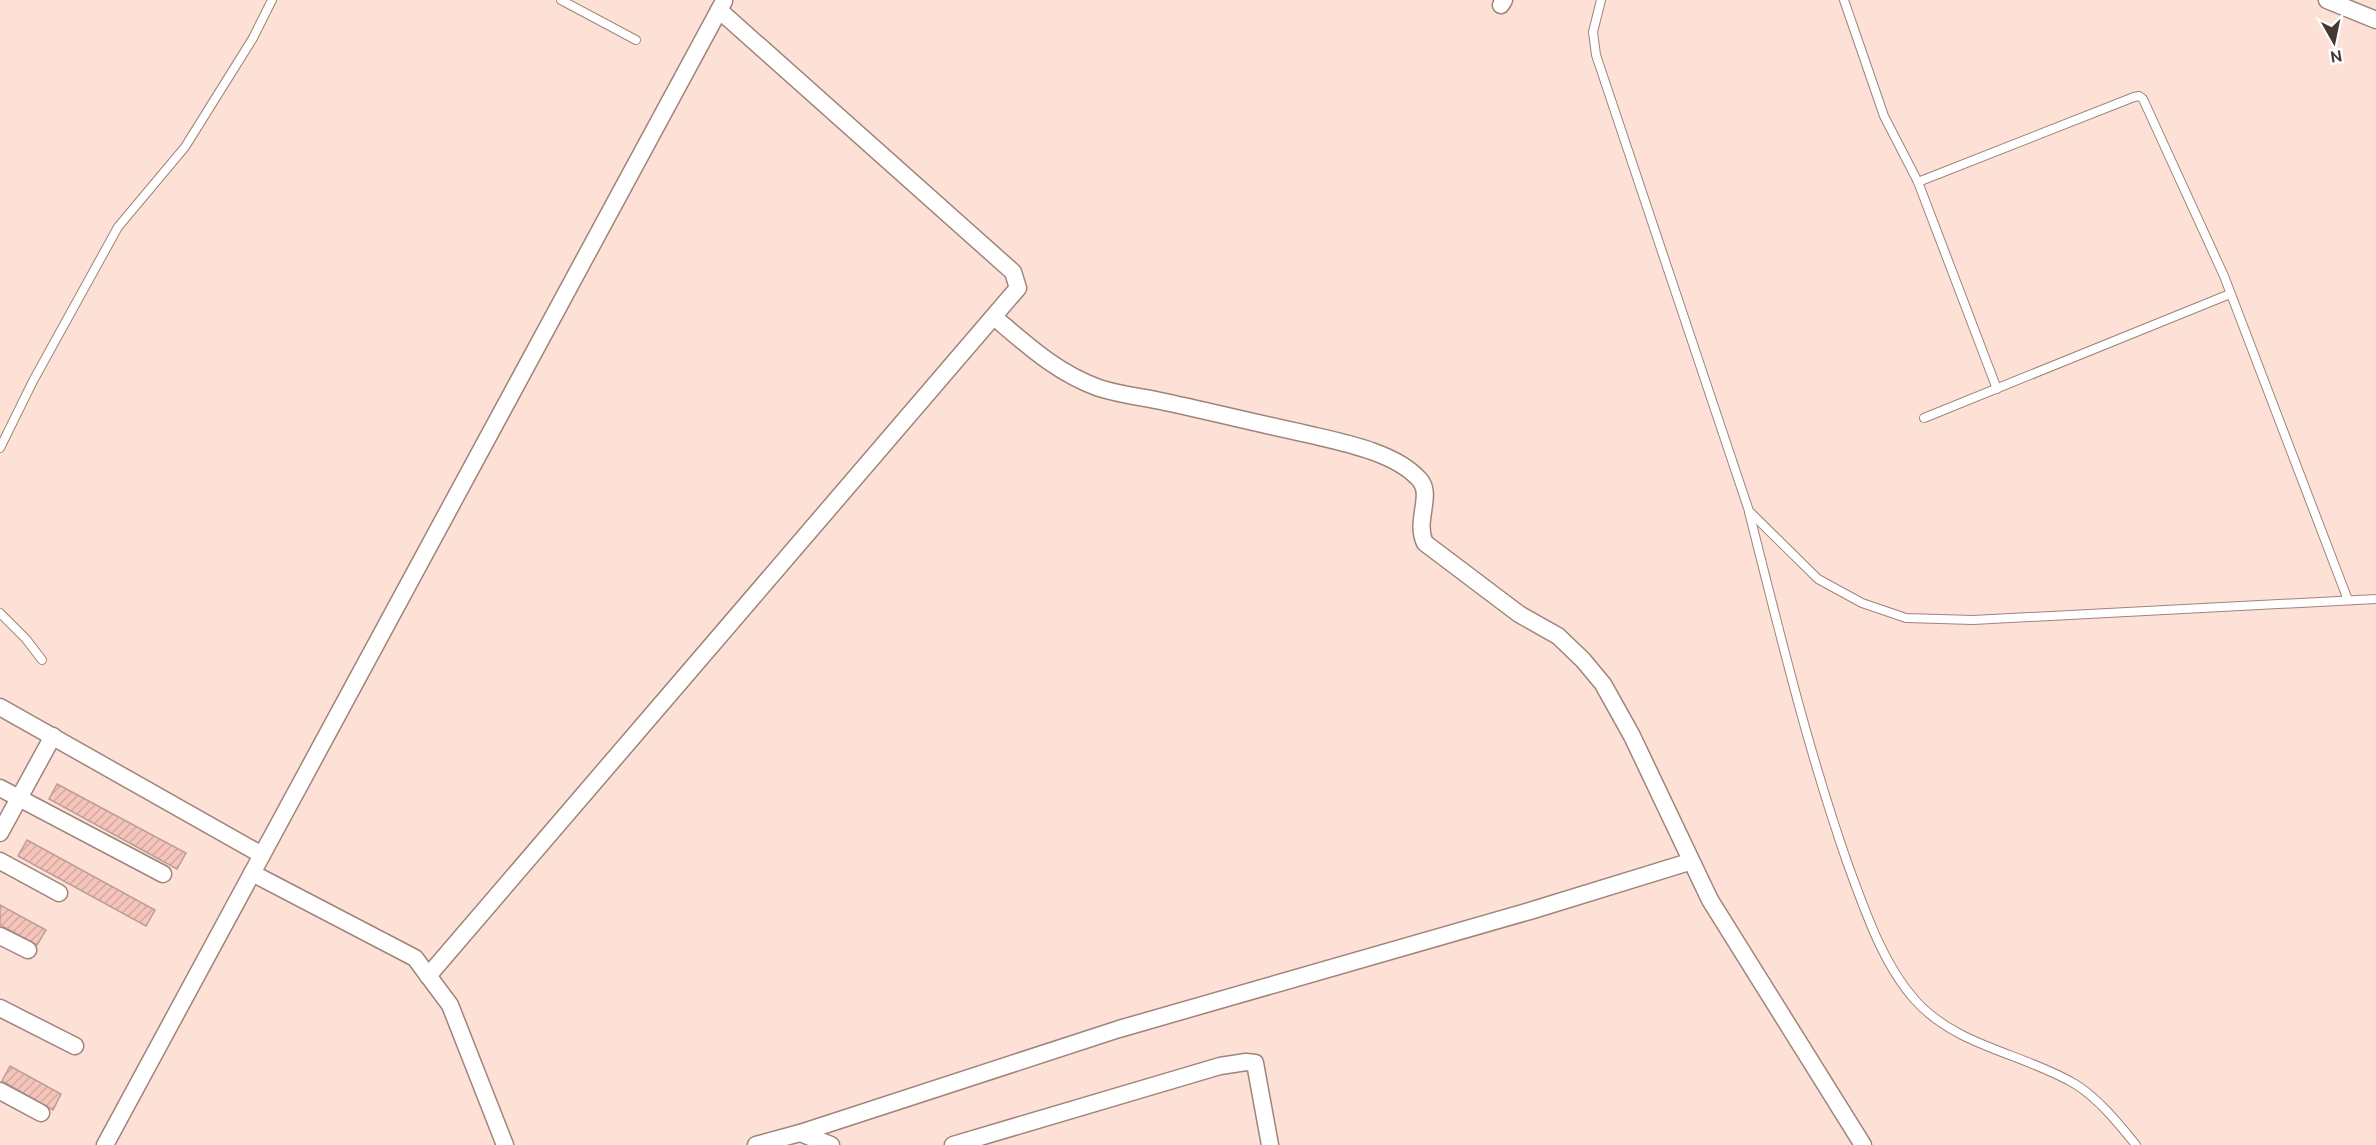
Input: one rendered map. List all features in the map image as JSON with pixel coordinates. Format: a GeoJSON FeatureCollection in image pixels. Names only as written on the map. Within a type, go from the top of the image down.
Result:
{"type":"FeatureCollection","features":[{"type":"Feature","properties":{"kind":"street"},"geometry":{"type":"LineString","coordinates":[[2327,0],[2376,20]]}},
{"type":"Feature","properties":{"kind":"street"},"geometry":{"type":"LineString","coordinates":[[105,1145],[722,5],[1013,272],[1018,288],[428,975]]}},
{"type":"Feature","properties":{"kind":"street"},"geometry":{"type":"LineString","coordinates":[[994,317],[1048,363],[1096,387],[1124,396],[1162,402],[1346,443],[1401,463],[1421,480],[1426,491],[1420,532],[1425,543],[1519,614],[1558,636],[1583,660],[1603,684],[1632,736],[1689,862],[1775,1007],[1863,1145]]}},
{"type":"Feature","properties":{"kind":"street"},"geometry":{"type":"LineString","coordinates":[[0,707],[262,855]]}},
{"type":"Feature","properties":{"kind":"street"},"geometry":{"type":"LineString","coordinates":[[0,833],[53,736]]}},
{"type":"Feature","properties":{"kind":"street"},"geometry":{"type":"LineString","coordinates":[[0,788],[163,874]]}},
{"type":"Feature","properties":{"kind":"street"},"geometry":{"type":"LineString","coordinates":[[0,861],[59,893]]}},
{"type":"Feature","properties":{"kind":"street"},"geometry":{"type":"LineString","coordinates":[[756,1145],[800,1133],[1119,1029],[1533,910],[1689,862]]}},
{"type":"Feature","properties":{"kind":"street"},"geometry":{"type":"LineString","coordinates":[[252,873],[415,958],[450,1005],[505,1145]]}},
{"type":"Feature","properties":{"kind":"street"},"geometry":{"type":"LineString","coordinates":[[0,936],[28,950]]}},
{"type":"Feature","properties":{"kind":"street"},"geometry":{"type":"LineString","coordinates":[[0,1008],[75,1046]]}},
{"type":"Feature","properties":{"kind":"street"},"geometry":{"type":"LineString","coordinates":[[953,1145],[1220,1066],[1246,1062],[1255,1063],[1270,1145]]}},
{"type":"Feature","properties":{"kind":"street"},"geometry":{"type":"LineString","coordinates":[[0,1091],[41,1113]]}},
{"type":"Feature","properties":{"kind":"street"},"geometry":{"type":"LineString","coordinates":[[800,1133],[831,1145]]}},
{"type":"Feature","properties":{"kind":"lane"},"geometry":{"type":"LineString","coordinates":[[0,448],[39,371],[118,227],[185,147],[253,38],[272,0]]}},
{"type":"Feature","properties":{"kind":"lane"},"geometry":{"type":"LineString","coordinates":[[561,0],[636,40]]}},
{"type":"Feature","properties":{"kind":"lane"},"geometry":{"type":"LineString","coordinates":[[1601,0],[1593,32],[1596,55],[1749,511],[1810,752],[1854,882],[1887,957],[1915,1000],[1950,1030],[2075,1084],[2099,1105],[2136,1145]]}},
{"type":"Feature","properties":{"kind":"lane"},"geometry":{"type":"LineString","coordinates":[[1844,0],[1884,116],[1918,182],[1997,389]]}},
{"type":"Feature","properties":{"kind":"lane"},"geometry":{"type":"LineString","coordinates":[[1918,182],[2139,96],[2230,294],[2348,600]]}},
{"type":"Feature","properties":{"kind":"lane"},"geometry":{"type":"LineString","coordinates":[[1924,418],[2230,294]]}},
{"type":"Feature","properties":{"kind":"lane"},"geometry":{"type":"LineString","coordinates":[[1749,511],[1818,579],[1862,603],[1906,618],[1973,620],[2376,599]]}},
{"type":"Feature","properties":{"kind":"lane"},"geometry":{"type":"LineString","coordinates":[[0,614],[42,660]]}},
{"type":"Feature","properties":{"kind":"building"},"geometry":{"type":"Polygon","coordinates":[[[57,784],[186,853],[177,869],[49,799],[57,784]]]}},
{"type":"Feature","properties":{"kind":"building"},"geometry":{"type":"Polygon","coordinates":[[[27,840],[155,910],[146,926],[18,856],[27,840]]]}},
{"type":"Feature","properties":{"kind":"building"},"geometry":{"type":"Polygon","coordinates":[[[0,905],[46,930],[37,945],[0,925],[0,905]]]}},
{"type":"Feature","properties":{"kind":"building"},"geometry":{"type":"Polygon","coordinates":[[[10,1066],[61,1094],[53,1110],[2,1081],[10,1066]]]}}]}
